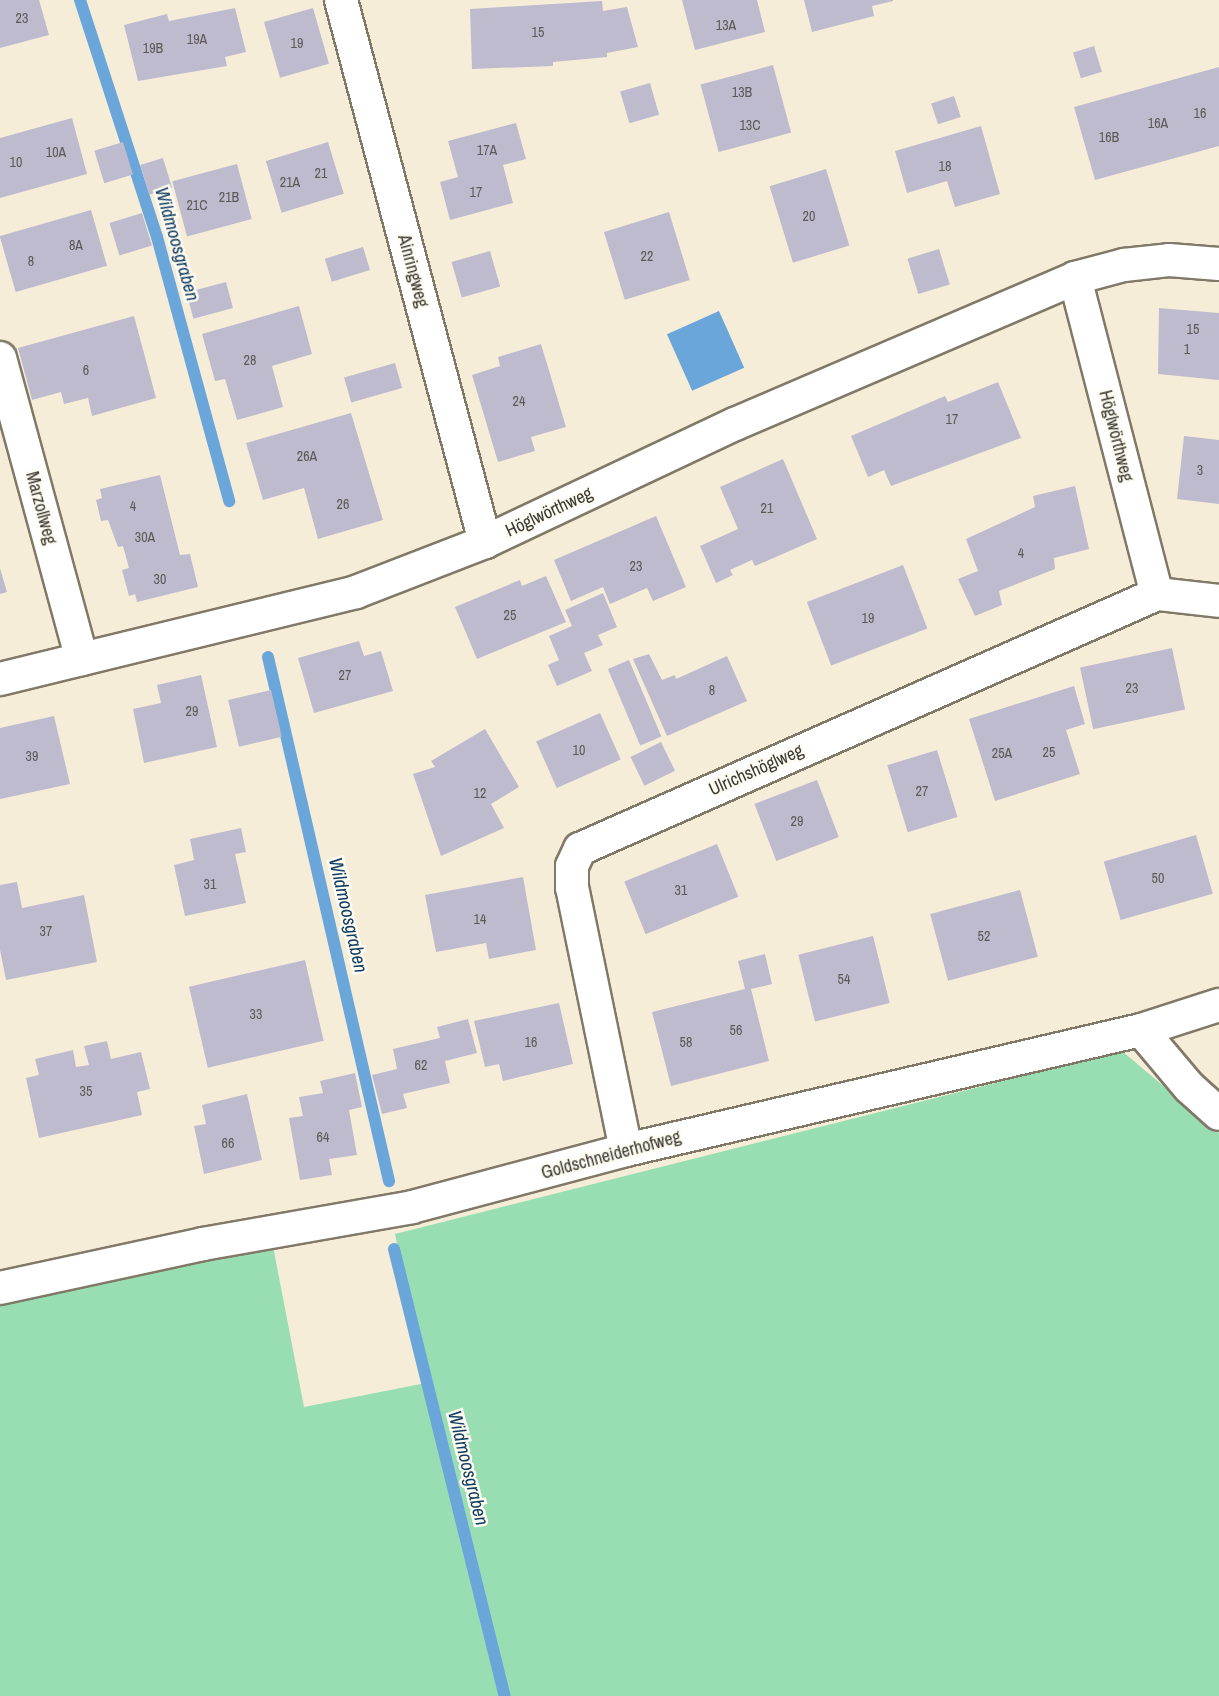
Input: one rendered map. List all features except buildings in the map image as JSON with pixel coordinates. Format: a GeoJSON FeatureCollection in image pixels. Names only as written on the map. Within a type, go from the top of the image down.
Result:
{"type":"FeatureCollection","features":[{"type":"Feature","properties":{"kind":"street","name":"Ainringweg"},"geometry":{"type":"LineString","coordinates":[[341,0],[485,542]]}},
{"type":"Feature","properties":{"kind":"street","name":"Höglwörthweg"},"geometry":{"type":"LineString","coordinates":[[0,679],[356,592],[485,542],[736,425],[1075,278],[1124,265],[1169,260],[1219,264]]}},
{"type":"Feature","properties":{"kind":"street","name":"Höglwörthweg"},"geometry":{"type":"LineString","coordinates":[[1075,278],[1157,594]]}},
{"type":"Feature","properties":{"kind":"street","name":"Marzollweg"},"geometry":{"type":"LineString","coordinates":[[0,358],[82,659]]}},
{"type":"Feature","properties":{"kind":"street"},"geometry":{"type":"LineString","coordinates":[[1157,594],[1219,601]]}},
{"type":"Feature","properties":{"kind":"street","name":"Ulrichshöglweg"},"geometry":{"type":"LineString","coordinates":[[626,1150],[572,888],[572,866],[580,849],[1157,594]]}},
{"type":"Feature","properties":{"kind":"street","name":"Goldschneiderhofweg"},"geometry":{"type":"LineString","coordinates":[[0,1288],[203,1244],[412,1208],[626,1150],[1141,1030],[1219,1005]]}},
{"type":"Feature","properties":{"kind":"street"},"geometry":{"type":"LineString","coordinates":[[1141,1030],[1189,1087],[1219,1114]]}},
{"type":"Feature","properties":{"kind":"green space"},"geometry":{"type":"Polygon","coordinates":[[[1122,1051],[1219,1133],[1219,1696],[0,1696],[0,1301],[272,1241],[304,1407],[426,1383],[395,1234],[1122,1051]]]}},
{"type":"Feature","properties":{"kind":"water"},"geometry":{"type":"Polygon","coordinates":[[[719,311],[744,368],[692,391],[667,334],[719,311]]]}},
{"type":"Feature","properties":{"kind":"waterway","name":"Wildmoosgraben"},"geometry":{"type":"LineString","coordinates":[[80,0],[157,237],[229,501]]}},
{"type":"Feature","properties":{"kind":"waterway","name":"Wildmoosgraben"},"geometry":{"type":"LineString","coordinates":[[268,657],[389,1181]]}},
{"type":"Feature","properties":{"kind":"waterway","name":"Wildmoosgraben"},"geometry":{"type":"LineString","coordinates":[[394,1249],[505,1696]]}}]}
